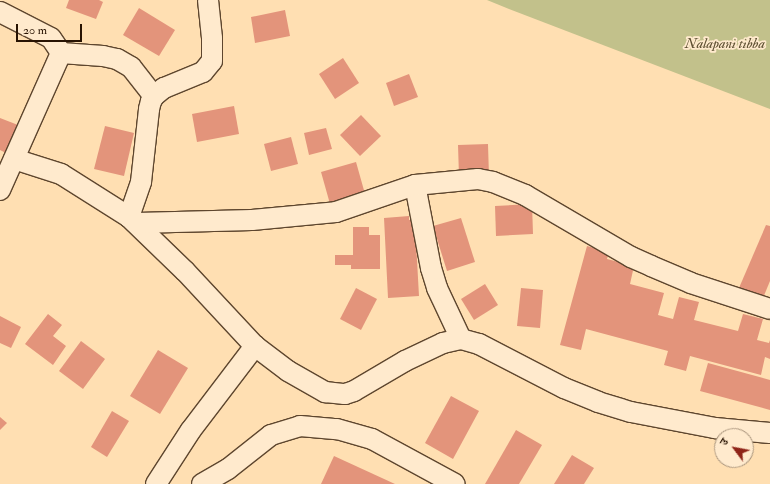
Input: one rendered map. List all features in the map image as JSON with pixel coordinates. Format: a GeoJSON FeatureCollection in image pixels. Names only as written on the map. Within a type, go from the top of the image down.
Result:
{"type":"FeatureCollection","features":[{"type":"Feature","properties":{"kind":"street"},"geometry":{"type":"LineString","coordinates":[[133,220],[141,182],[149,109],[154,96],[164,88],[203,72],[212,61],[212,38],[208,0]]}},
{"type":"Feature","properties":{"kind":"street"},"geometry":{"type":"LineString","coordinates":[[0,12],[51,38],[61,54]]}},
{"type":"Feature","properties":{"kind":"street"},"geometry":{"type":"LineString","coordinates":[[61,54],[103,56],[117,59],[131,67],[154,96]]}},
{"type":"Feature","properties":{"kind":"street"},"geometry":{"type":"LineString","coordinates":[[0,190],[61,54]]}},
{"type":"Feature","properties":{"kind":"street"},"geometry":{"type":"LineString","coordinates":[[14,159],[61,174],[133,220],[255,346],[308,384],[325,392],[345,394],[354,391],[405,360],[443,343],[460,339],[479,344],[564,388],[611,406],[631,412],[715,428],[770,433]]}},
{"type":"Feature","properties":{"kind":"street"},"geometry":{"type":"LineString","coordinates":[[133,220],[252,220],[336,212],[415,184],[478,178],[493,182],[525,195],[631,257],[651,266],[691,283],[770,309]]}},
{"type":"Feature","properties":{"kind":"street"},"geometry":{"type":"LineString","coordinates":[[415,184],[431,268],[437,288],[460,339]]}},
{"type":"Feature","properties":{"kind":"street"},"geometry":{"type":"LineString","coordinates":[[156,484],[191,430],[255,346]]}},
{"type":"Feature","properties":{"kind":"street"},"geometry":{"type":"LineString","coordinates":[[202,484],[229,477],[271,435],[300,426],[319,427],[356,433],[372,439],[455,484]]}},
{"type":"Feature","properties":{"kind":"green space","name":"Nalapani tibba"},"geometry":{"type":"Polygon","coordinates":[[[487,0],[770,0],[770,109],[509,9],[487,0]]]}},
{"type":"Feature","properties":{"kind":"building"},"geometry":{"type":"Polygon","coordinates":[[[69,0],[99,0],[103,2],[96,19],[66,8],[69,0]]]}},
{"type":"Feature","properties":{"kind":"building"},"geometry":{"type":"Polygon","coordinates":[[[139,8],[175,30],[159,56],[123,35],[139,8]]]}},
{"type":"Feature","properties":{"kind":"building"},"geometry":{"type":"Polygon","coordinates":[[[285,10],[290,36],[255,43],[251,17],[285,10]]]}},
{"type":"Feature","properties":{"kind":"building"},"geometry":{"type":"Polygon","coordinates":[[[343,58],[359,83],[335,99],[319,74],[343,58]]]}},
{"type":"Feature","properties":{"kind":"building"},"geometry":{"type":"Polygon","coordinates":[[[409,74],[418,97],[394,106],[386,83],[409,74]]]}},
{"type":"Feature","properties":{"kind":"building"},"geometry":{"type":"Polygon","coordinates":[[[234,106],[239,134],[197,142],[192,114],[234,106]]]}},
{"type":"Feature","properties":{"kind":"building"},"geometry":{"type":"Polygon","coordinates":[[[361,115],[381,136],[360,156],[340,135],[361,115]]]}},
{"type":"Feature","properties":{"kind":"building"},"geometry":{"type":"Polygon","coordinates":[[[0,118],[18,125],[6,153],[0,150],[0,118]]]}},
{"type":"Feature","properties":{"kind":"building"},"geometry":{"type":"Polygon","coordinates":[[[105,126],[134,133],[124,176],[94,169],[105,126]]]}},
{"type":"Feature","properties":{"kind":"building"},"geometry":{"type":"Polygon","coordinates":[[[326,128],[332,149],[309,155],[304,133],[326,128]]]}},
{"type":"Feature","properties":{"kind":"building"},"geometry":{"type":"Polygon","coordinates":[[[291,137],[298,164],[271,171],[264,144],[291,137]]]}},
{"type":"Feature","properties":{"kind":"building"},"geometry":{"type":"Polygon","coordinates":[[[488,144],[489,177],[459,177],[458,145],[488,144]]]}},
{"type":"Feature","properties":{"kind":"building"},"geometry":{"type":"Polygon","coordinates":[[[356,162],[365,194],[330,204],[321,172],[356,162]]]}},
{"type":"Feature","properties":{"kind":"building"},"geometry":{"type":"Polygon","coordinates":[[[532,204],[533,234],[496,236],[495,206],[532,204]]]}},
{"type":"Feature","properties":{"kind":"building"},"geometry":{"type":"Polygon","coordinates":[[[409,216],[409,220],[418,220],[416,242],[419,296],[388,298],[384,218],[409,216]]]}},
{"type":"Feature","properties":{"kind":"building"},"geometry":{"type":"Polygon","coordinates":[[[461,218],[475,262],[447,271],[433,226],[461,218]]]}},
{"type":"Feature","properties":{"kind":"building"},"geometry":{"type":"Polygon","coordinates":[[[766,225],[770,226],[770,281],[763,298],[739,288],[766,225]]]}},
{"type":"Feature","properties":{"kind":"building"},"geometry":{"type":"Polygon","coordinates":[[[353,227],[369,227],[369,235],[380,235],[380,269],[351,269],[351,265],[335,265],[335,255],[353,255],[353,227]]]}},
{"type":"Feature","properties":{"kind":"building"},"geometry":{"type":"Polygon","coordinates":[[[587,246],[609,252],[607,259],[634,266],[630,284],[664,293],[658,315],[673,319],[679,297],[699,302],[694,320],[738,331],[743,314],[763,319],[757,340],[769,343],[770,340],[770,359],[765,357],[761,375],[690,356],[686,371],[664,365],[668,351],[586,329],[581,350],[560,345],[587,246]]]}},
{"type":"Feature","properties":{"kind":"building"},"geometry":{"type":"Polygon","coordinates":[[[485,284],[498,305],[474,320],[461,299],[485,284]]]}},
{"type":"Feature","properties":{"kind":"building"},"geometry":{"type":"Polygon","coordinates":[[[356,288],[377,299],[361,330],[340,319],[356,288]]]}},
{"type":"Feature","properties":{"kind":"building"},"geometry":{"type":"Polygon","coordinates":[[[521,288],[543,290],[540,328],[517,326],[521,288]]]}},
{"type":"Feature","properties":{"kind":"building"},"geometry":{"type":"Polygon","coordinates":[[[48,314],[62,325],[53,336],[66,346],[53,365],[25,344],[48,314]]]}},
{"type":"Feature","properties":{"kind":"building"},"geometry":{"type":"Polygon","coordinates":[[[0,316],[21,327],[11,348],[0,343],[0,316]]]}},
{"type":"Feature","properties":{"kind":"building"},"geometry":{"type":"Polygon","coordinates":[[[81,341],[105,359],[83,389],[59,371],[81,341]]]}},
{"type":"Feature","properties":{"kind":"building"},"geometry":{"type":"Polygon","coordinates":[[[158,350],[188,368],[160,414],[130,396],[158,350]]]}},
{"type":"Feature","properties":{"kind":"building"},"geometry":{"type":"Polygon","coordinates":[[[708,363],[770,380],[770,410],[700,391],[708,363]]]}},
{"type":"Feature","properties":{"kind":"building"},"geometry":{"type":"Polygon","coordinates":[[[451,396],[479,411],[453,459],[425,443],[451,396]]]}},
{"type":"Feature","properties":{"kind":"building"},"geometry":{"type":"Polygon","coordinates":[[[112,411],[129,421],[107,457],[91,447],[112,411]]]}},
{"type":"Feature","properties":{"kind":"building"},"geometry":{"type":"Polygon","coordinates":[[[0,417],[7,423],[0,430],[0,417]]]}},
{"type":"Feature","properties":{"kind":"building"},"geometry":{"type":"Polygon","coordinates":[[[516,430],[542,445],[519,484],[485,484],[516,430]]]}},
{"type":"Feature","properties":{"kind":"building"},"geometry":{"type":"Polygon","coordinates":[[[572,455],[594,468],[584,484],[554,484],[572,455]]]}},
{"type":"Feature","properties":{"kind":"building"},"geometry":{"type":"Polygon","coordinates":[[[334,456],[395,484],[321,484],[334,456]]]}}]}
